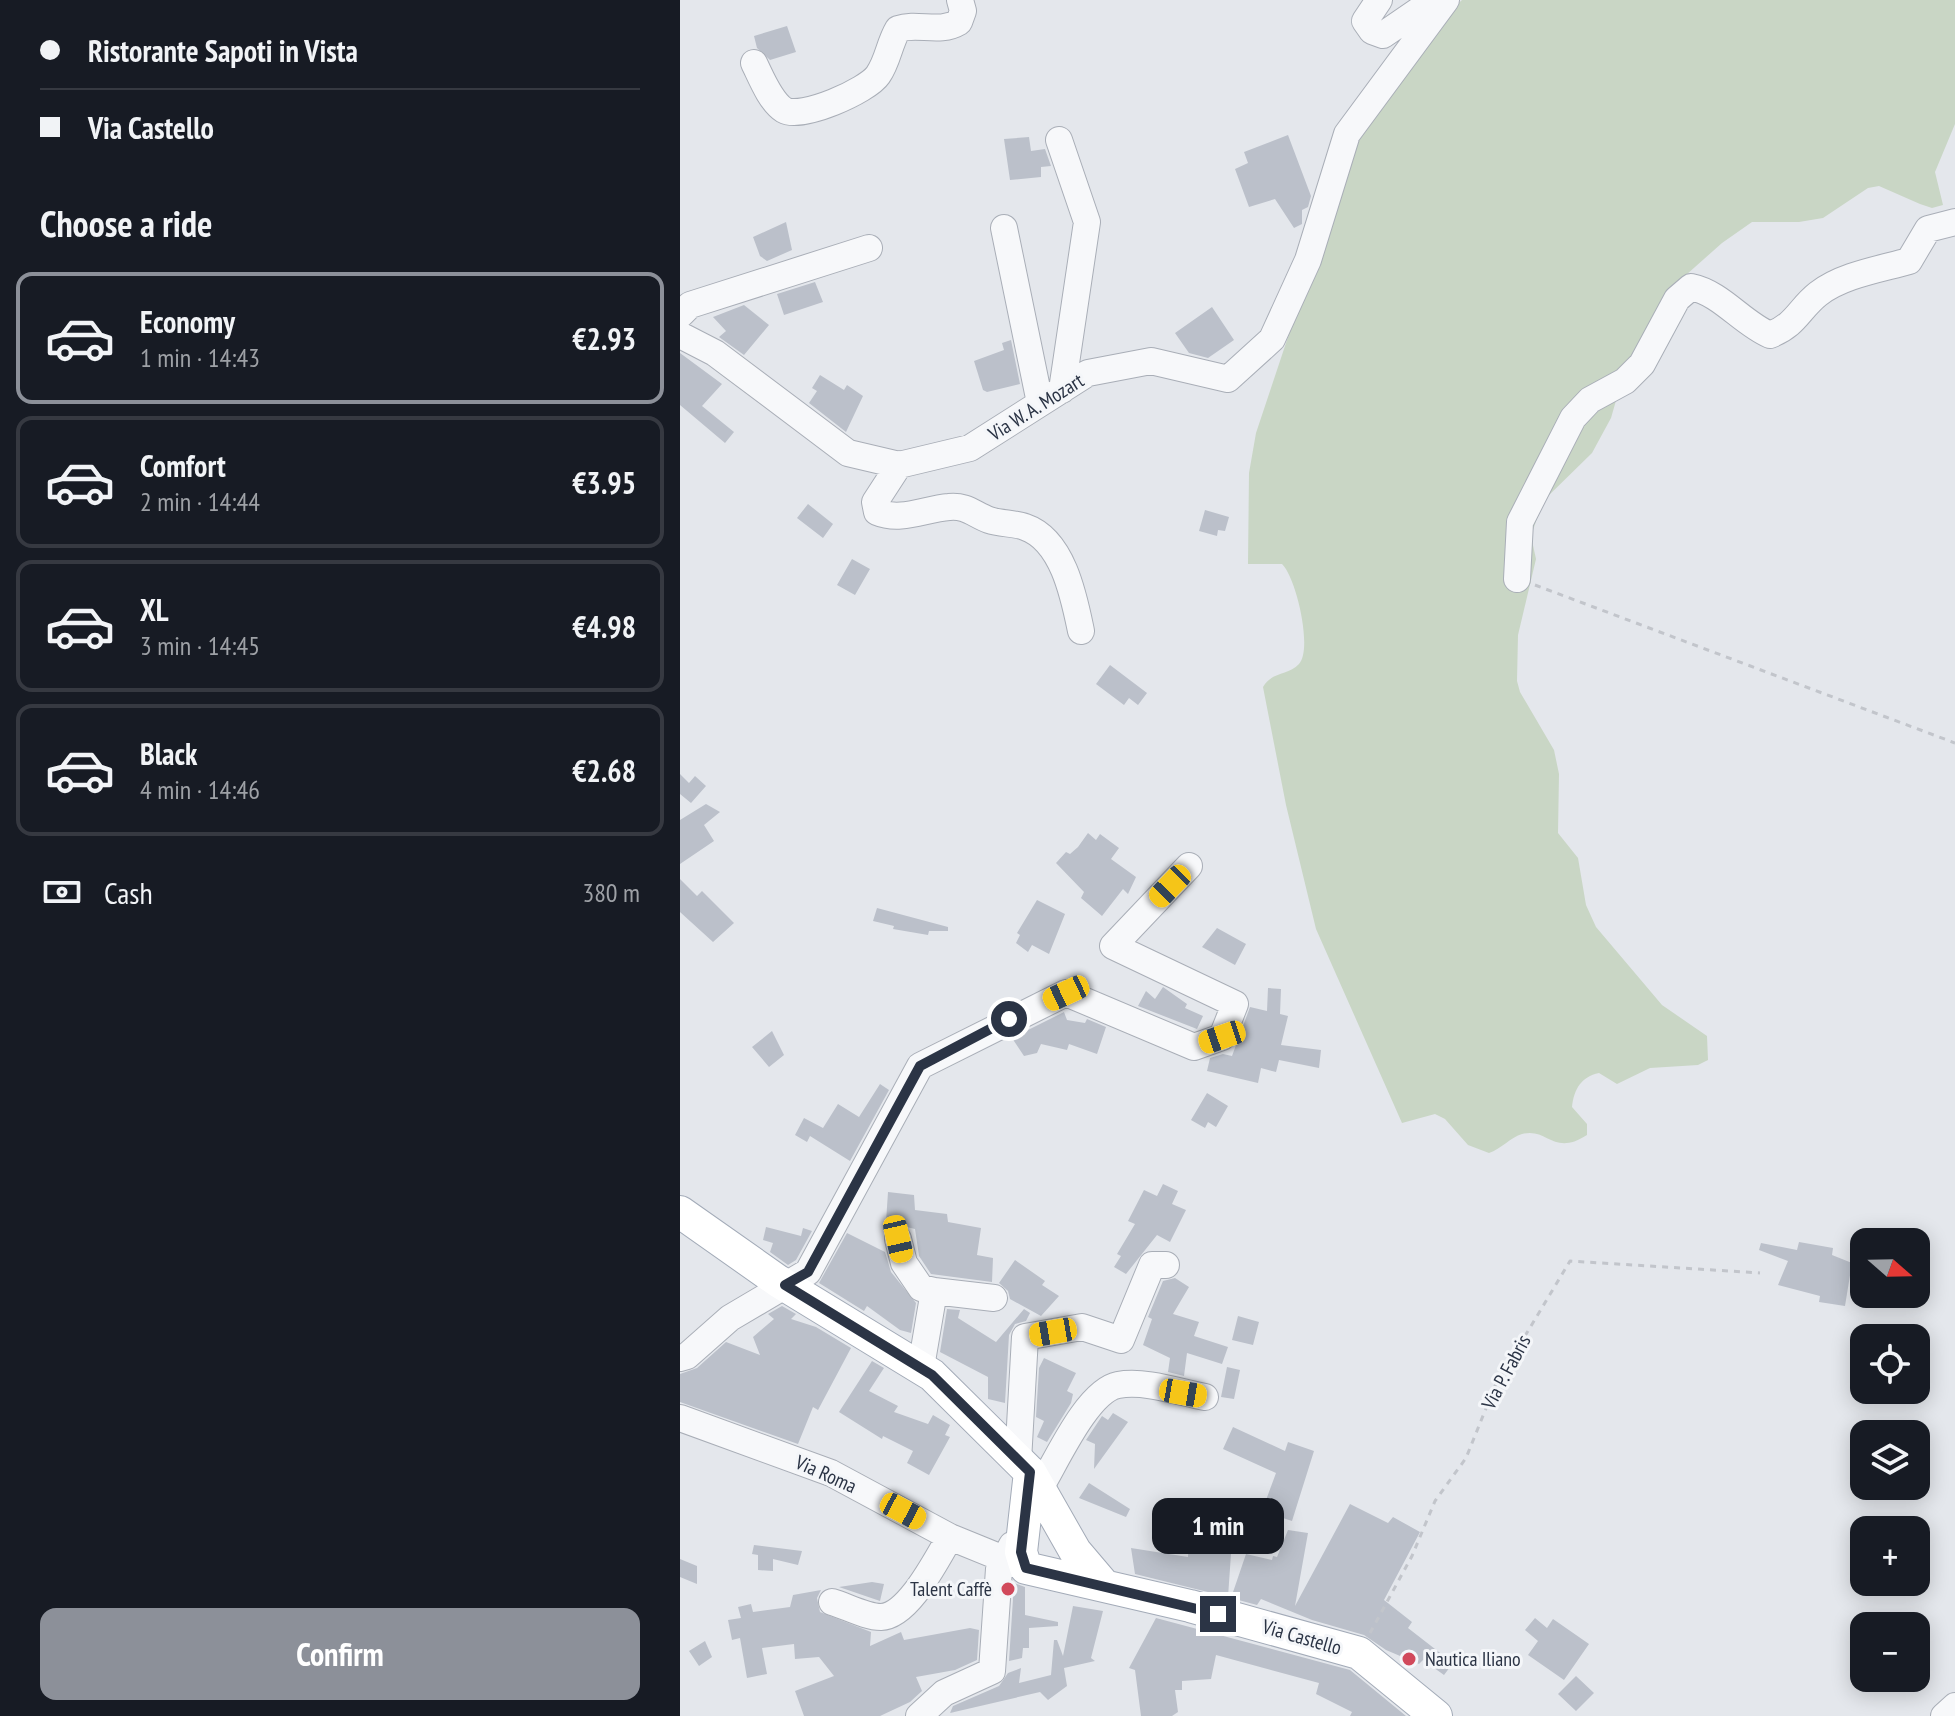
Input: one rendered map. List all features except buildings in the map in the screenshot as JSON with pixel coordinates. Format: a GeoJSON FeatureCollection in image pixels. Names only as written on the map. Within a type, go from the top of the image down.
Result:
{"type":"FeatureCollection","features":[{"type":"Feature","properties":{"kind":"main road"},"geometry":{"type":"LineString","coordinates":[[680,1212],[785,1285],[921,1367],[1028,1484],[1103,1584]]}},
{"type":"Feature","properties":{"kind":"main road"},"geometry":{"type":"LineString","coordinates":[[1027,1567],[1021,1552],[1028,1484]]}},
{"type":"Feature","properties":{"kind":"main road","name":"Via Roma"},"geometry":{"type":"LineString","coordinates":[[1027,1567],[1103,1584]]}},
{"type":"Feature","properties":{"kind":"main road","name":"Via Castello"},"geometry":{"type":"LineString","coordinates":[[1103,1584],[1359,1653],[1436,1716]]}},
{"type":"Feature","properties":{"kind":"street"},"geometry":{"type":"LineString","coordinates":[[754,63],[776,104],[785,111],[801,114],[866,87],[876,78],[898,29],[942,29],[959,22],[963,11],[960,0]]}},
{"type":"Feature","properties":{"kind":"street"},"geometry":{"type":"LineString","coordinates":[[1379,0],[1365,21],[1372,31],[1383,35],[1434,0]]}},
{"type":"Feature","properties":{"kind":"street","name":"Via W. A. Mozart"},"geometry":{"type":"LineString","coordinates":[[680,335],[715,353],[848,453],[899,465],[970,448],[1088,373],[1151,361],[1228,379],[1272,339],[1308,260],[1347,134],[1446,0]]}},
{"type":"Feature","properties":{"kind":"street"},"geometry":{"type":"LineString","coordinates":[[1051,396],[1087,222],[1059,140]]}},
{"type":"Feature","properties":{"kind":"street"},"geometry":{"type":"LineString","coordinates":[[1517,579],[1520,522],[1573,418],[1590,400],[1625,381],[1642,364],[1665,318],[1691,287],[1705,290],[1751,327],[1770,335],[1788,328],[1819,293],[1849,279],[1909,261],[1928,229],[1955,222]]}},
{"type":"Feature","properties":{"kind":"street"},"geometry":{"type":"LineString","coordinates":[[1004,228],[1051,396]]}},
{"type":"Feature","properties":{"kind":"street"},"geometry":{"type":"LineString","coordinates":[[680,315],[690,305],[869,248]]}},
{"type":"Feature","properties":{"kind":"street"},"geometry":{"type":"LineString","coordinates":[[899,465],[875,502],[877,512],[899,517],[952,506],[967,508],[987,519],[1023,525],[1039,534],[1064,571],[1081,631]]}},
{"type":"Feature","properties":{"kind":"street"},"geometry":{"type":"LineString","coordinates":[[680,1358],[687,1356],[730,1318],[808,1272],[920,1066],[1066,993],[1194,1047],[1222,1037],[1235,1004],[1113,946],[1189,866]]}},
{"type":"Feature","properties":{"kind":"street"},"geometry":{"type":"LineString","coordinates":[[898,1239],[904,1263],[921,1288],[994,1298]]}},
{"type":"Feature","properties":{"kind":"street"},"geometry":{"type":"LineString","coordinates":[[1028,1484],[1025,1337],[1082,1327],[1121,1340],[1152,1265],[1166,1265]]}},
{"type":"Feature","properties":{"kind":"street"},"geometry":{"type":"LineString","coordinates":[[921,1367],[934,1291]]}},
{"type":"Feature","properties":{"kind":"street"},"geometry":{"type":"LineString","coordinates":[[1028,1484],[1089,1406],[1102,1393],[1117,1385],[1138,1385],[1205,1397]]}},
{"type":"Feature","properties":{"kind":"street","name":"Via Roma"},"geometry":{"type":"LineString","coordinates":[[680,1418],[831,1473],[950,1537],[1027,1567]]}},
{"type":"Feature","properties":{"kind":"street"},"geometry":{"type":"LineString","coordinates":[[832,1602],[882,1617],[895,1612],[919,1588],[950,1537]]}},
{"type":"Feature","properties":{"kind":"street"},"geometry":{"type":"LineString","coordinates":[[919,1716],[944,1693],[992,1671],[999,1569],[1027,1567],[1068,1538]]}},
{"type":"Feature","properties":{"kind":"street"},"geometry":{"type":"LineString","coordinates":[[1944,1716],[1955,1706]]}},
{"type":"Feature","properties":{"kind":"path"},"geometry":{"type":"LineString","coordinates":[[1517,579],[1955,743]]}},
{"type":"Feature","properties":{"kind":"path","name":"Via P. Fabris"},"geometry":{"type":"LineString","coordinates":[[1359,1653],[1412,1556],[1435,1501],[1466,1458],[1495,1386],[1570,1261],[1760,1273]]}},
{"type":"Feature","properties":{"kind":"green space"},"geometry":{"type":"Polygon","coordinates":[[[1462,0],[1955,0],[1955,124],[1935,172],[1943,205],[1932,208],[1879,186],[1868,188],[1823,218],[1799,222],[1752,222],[1722,243],[1677,283],[1625,369],[1611,418],[1592,453],[1543,501],[1531,536],[1536,559],[1518,635],[1517,681],[1520,692],[1554,750],[1559,774],[1558,833],[1578,858],[1586,905],[1596,927],[1662,1005],[1707,1036],[1708,1060],[1698,1065],[1650,1068],[1617,1084],[1599,1073],[1587,1077],[1575,1095],[1572,1107],[1587,1124],[1587,1135],[1576,1141],[1558,1143],[1538,1134],[1522,1134],[1489,1153],[1468,1145],[1445,1119],[1435,1114],[1402,1123],[1316,929],[1286,805],[1263,687],[1271,678],[1299,664],[1304,644],[1301,613],[1293,583],[1282,564],[1248,564],[1249,473],[1256,433],[1343,172],[1363,130],[1449,12],[1462,0]]]}},
{"type":"Feature","properties":{"kind":"place","name":"Talent Caffè"},"geometry":{"type":"Point","coordinates":[1008,1589]}},
{"type":"Feature","properties":{"kind":"place","name":"Nautica Iliano"},"geometry":{"type":"Point","coordinates":[1409,1659]}},
{"type":"Feature","properties":{"kind":"route"},"geometry":{"type":"LineString","coordinates":[[1009,1019],[920,1066],[808,1272],[785,1285],[932,1375],[1030,1472],[1021,1552],[1026,1568],[1218,1614]]}}]}
